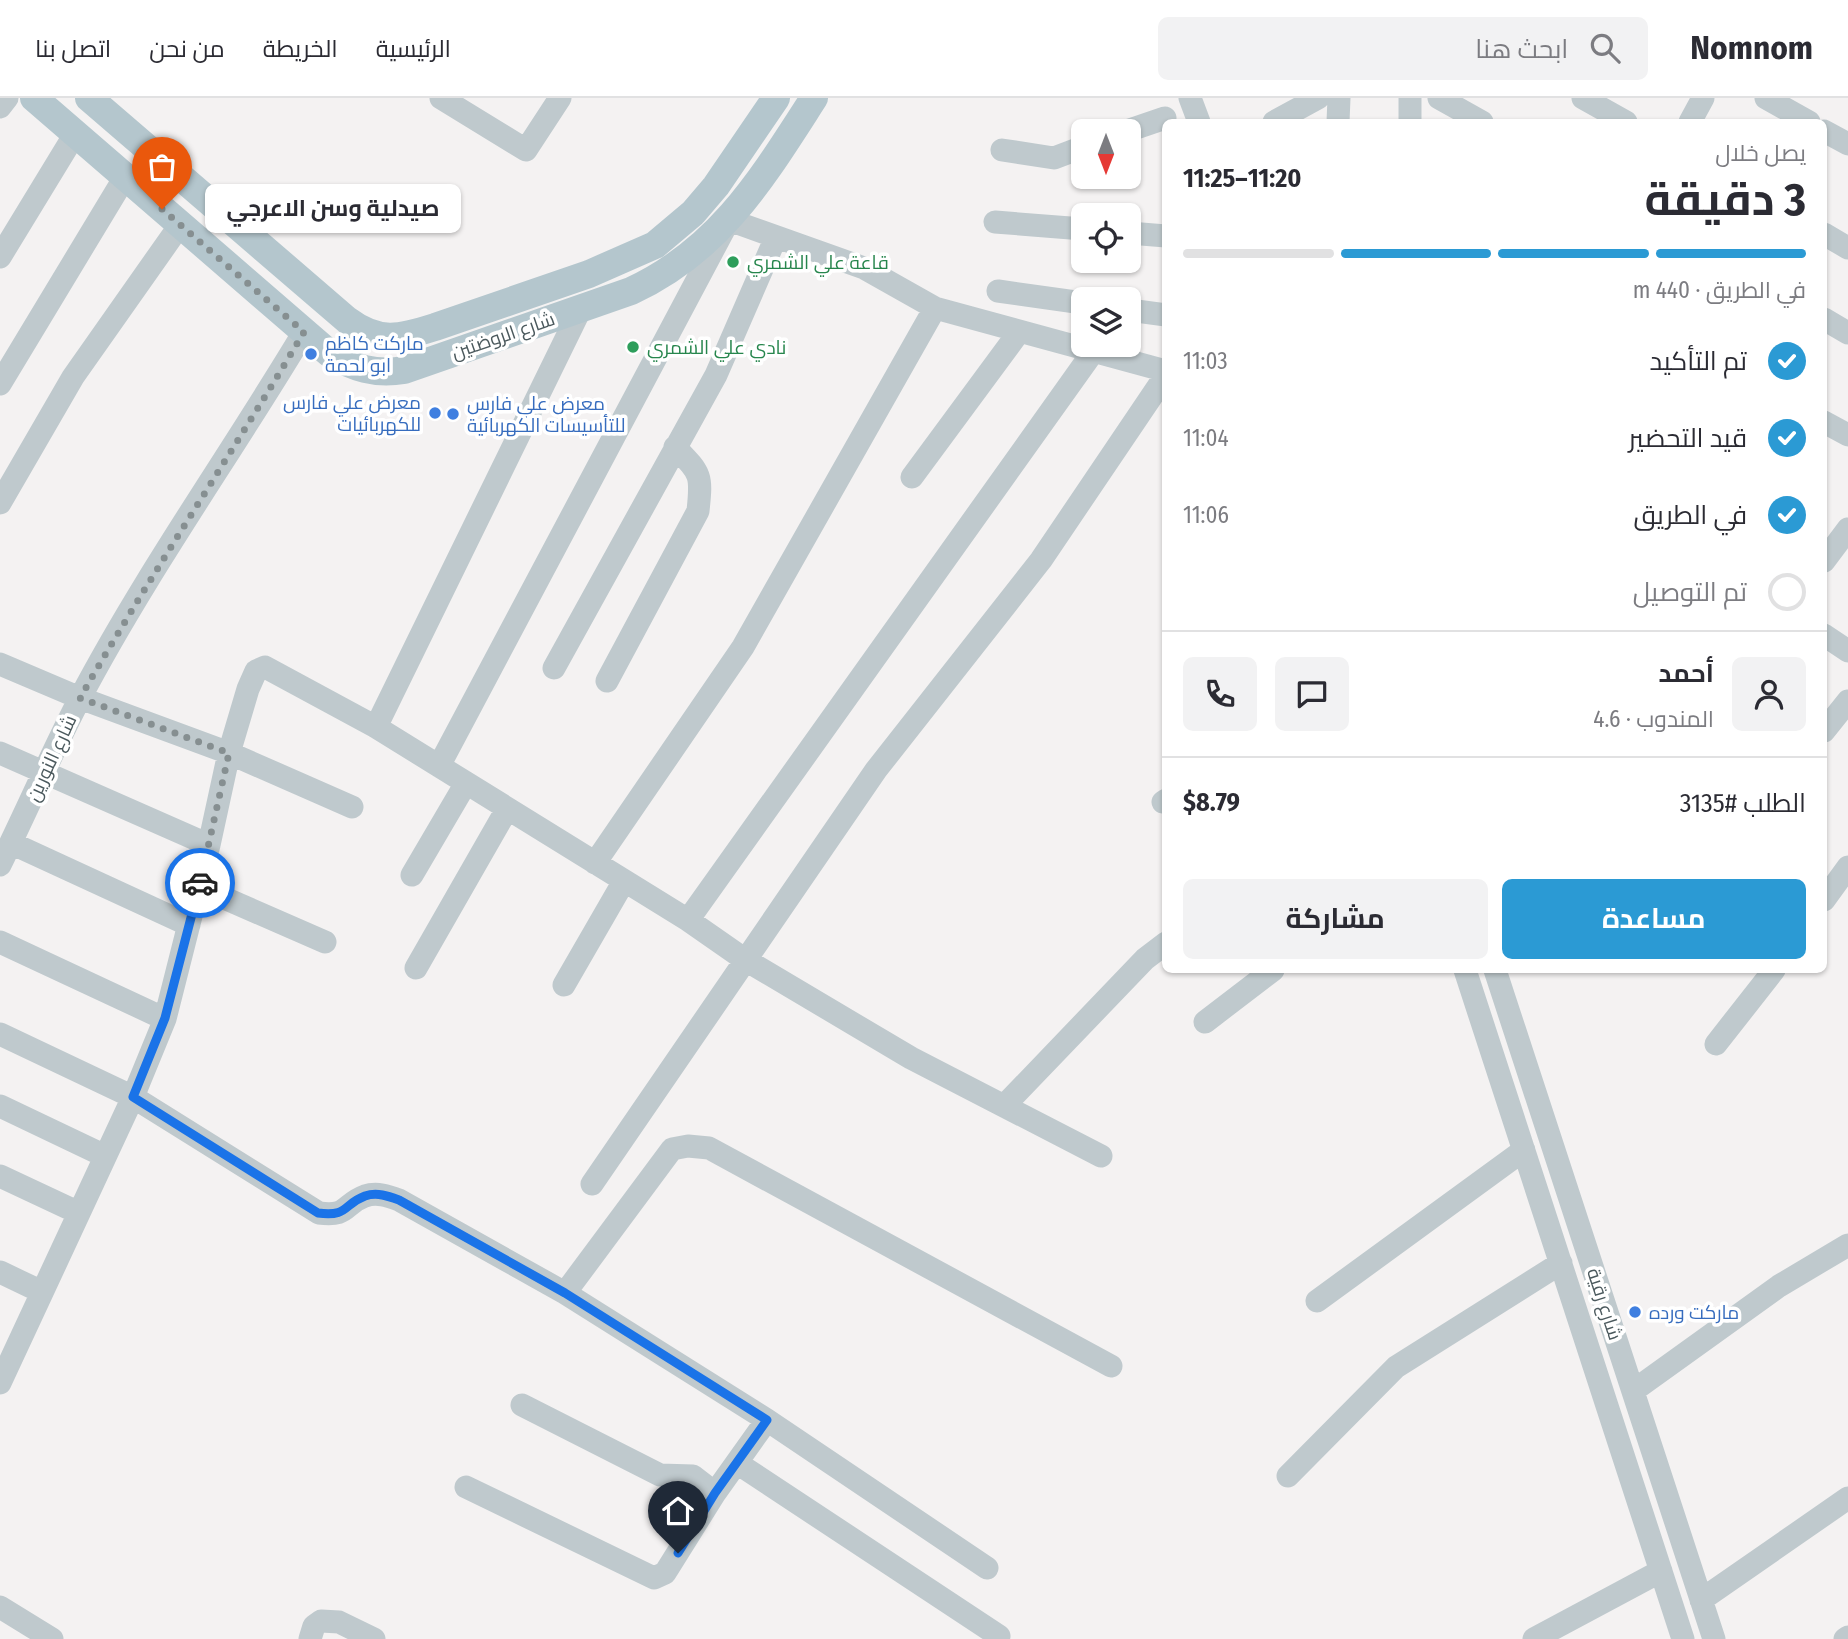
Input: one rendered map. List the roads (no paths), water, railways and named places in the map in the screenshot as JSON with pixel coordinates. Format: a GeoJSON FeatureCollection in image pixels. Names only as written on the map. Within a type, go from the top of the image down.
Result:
{"type":"FeatureCollection","features":[{"type":"Feature","properties":{"kind":"main road","name":"شارع الروضتين"},"geometry":{"type":"LineString","coordinates":[[34,98],[328,353],[363,370],[394,372],[631,291],[666,273],[697,250],[729,220],[760,181],[814,98]]}},
{"type":"Feature","properties":{"kind":"main road","name":"شارع الروضتين"},"geometry":{"type":"LineString","coordinates":[[89,98],[347,320],[367,333],[384,337],[435,327],[589,274],[655,245],[693,213],[716,186],[776,98]]}},
{"type":"Feature","properties":{"kind":"street"},"geometry":{"type":"LineString","coordinates":[[0,107],[7,98]]}},
{"type":"Feature","properties":{"kind":"street"},"geometry":{"type":"LineString","coordinates":[[454,101],[526,150],[560,98]]}},
{"type":"Feature","properties":{"kind":"street"},"geometry":{"type":"LineString","coordinates":[[1190,98],[1198,119]]}},
{"type":"Feature","properties":{"kind":"street"},"geometry":{"type":"LineString","coordinates":[[1280,119],[1318,98]]}},
{"type":"Feature","properties":{"kind":"street"},"geometry":{"type":"LineString","coordinates":[[1338,119],[1339,98]]}},
{"type":"Feature","properties":{"kind":"street"},"geometry":{"type":"LineString","coordinates":[[1410,98],[1410,119]]}},
{"type":"Feature","properties":{"kind":"street"},"geometry":{"type":"LineString","coordinates":[[1439,98],[1477,119]]}},
{"type":"Feature","properties":{"kind":"street"},"geometry":{"type":"LineString","coordinates":[[1583,98],[1621,119]]}},
{"type":"Feature","properties":{"kind":"street"},"geometry":{"type":"LineString","coordinates":[[1692,119],[1703,98]]}},
{"type":"Feature","properties":{"kind":"street"},"geometry":{"type":"LineString","coordinates":[[1766,98],[1804,119]]}},
{"type":"Feature","properties":{"kind":"street"},"geometry":{"type":"LineString","coordinates":[[1141,124],[1163,113]]}},
{"type":"Feature","properties":{"kind":"street"},"geometry":{"type":"LineString","coordinates":[[1827,133],[1848,144]]}},
{"type":"Feature","properties":{"kind":"street"},"geometry":{"type":"LineString","coordinates":[[0,257],[75,134]]}},
{"type":"Feature","properties":{"kind":"street"},"geometry":{"type":"LineString","coordinates":[[1002,150],[1054,158],[1071,152]]}},
{"type":"Feature","properties":{"kind":"street"},"geometry":{"type":"LineString","coordinates":[[0,384],[125,177]]}},
{"type":"Feature","properties":{"kind":"street"},"geometry":{"type":"LineString","coordinates":[[439,766],[729,220],[864,268],[935,308],[1071,346]]}},
{"type":"Feature","properties":{"kind":"street"},"geometry":{"type":"LineString","coordinates":[[995,222],[1071,228]]}},
{"type":"Feature","properties":{"kind":"street"},"geometry":{"type":"LineString","coordinates":[[0,503],[73,377],[180,225]]}},
{"type":"Feature","properties":{"kind":"street"},"geometry":{"type":"LineString","coordinates":[[1141,234],[1162,236]]}},
{"type":"Feature","properties":{"kind":"street"},"geometry":{"type":"LineString","coordinates":[[1827,236],[1848,248]]}},
{"type":"Feature","properties":{"kind":"street"},"geometry":{"type":"LineString","coordinates":[[554,668],[716,375],[776,237]]}},
{"type":"Feature","properties":{"kind":"street"},"geometry":{"type":"LineString","coordinates":[[998,291],[1071,301]]}},
{"type":"Feature","properties":{"kind":"street"},"geometry":{"type":"LineString","coordinates":[[595,863],[743,647],[935,308]]}},
{"type":"Feature","properties":{"kind":"street"},"geometry":{"type":"LineString","coordinates":[[376,727],[580,309]]}},
{"type":"Feature","properties":{"kind":"street"},"geometry":{"type":"LineString","coordinates":[[1141,312],[1162,314]]}},
{"type":"Feature","properties":{"kind":"street"},"geometry":{"type":"LineString","coordinates":[[1827,320],[1848,332]]}},
{"type":"Feature","properties":{"kind":"street","name":"شارع النورين"},"geometry":{"type":"LineString","coordinates":[[0,865],[9,833],[46,772],[80,698],[135,603],[304,332]]}},
{"type":"Feature","properties":{"kind":"street"},"geometry":{"type":"LineString","coordinates":[[912,477],[1019,332]]}},
{"type":"Feature","properties":{"kind":"street"},"geometry":{"type":"LineString","coordinates":[[688,920],[1089,357]]}},
{"type":"Feature","properties":{"kind":"street"},"geometry":{"type":"LineString","coordinates":[[1110,357],[1162,372]]}},
{"type":"Feature","properties":{"kind":"street"},"geometry":{"type":"LineString","coordinates":[[592,1184],[876,770],[1041,560],[1162,379]]}},
{"type":"Feature","properties":{"kind":"street"},"geometry":{"type":"LineString","coordinates":[[1827,424],[1848,435]]}},
{"type":"Feature","properties":{"kind":"street"},"geometry":{"type":"LineString","coordinates":[[607,681],[698,511],[701,482],[695,468],[675,447]]}},
{"type":"Feature","properties":{"kind":"street"},"geometry":{"type":"LineString","coordinates":[[1827,555],[1838,531]]}},
{"type":"Feature","properties":{"kind":"street"},"geometry":{"type":"LineString","coordinates":[[1827,637],[1848,651]]}},
{"type":"Feature","properties":{"kind":"street"},"geometry":{"type":"LineString","coordinates":[[0,664],[80,698],[229,753],[352,807]]}},
{"type":"Feature","properties":{"kind":"street"},"geometry":{"type":"LineString","coordinates":[[0,1381],[133,1097],[165,1018],[199,887],[229,753],[248,689],[256,671],[265,667],[376,727],[688,920],[744,960],[911,1058],[1101,1156]]}},
{"type":"Feature","properties":{"kind":"street"},"geometry":{"type":"LineString","coordinates":[[1827,728],[1848,701]]}},
{"type":"Feature","properties":{"kind":"street"},"geometry":{"type":"LineString","coordinates":[[0,753],[209,845]]}},
{"type":"Feature","properties":{"kind":"street"},"geometry":{"type":"LineString","coordinates":[[411,875],[466,783]]}},
{"type":"Feature","properties":{"kind":"street"},"geometry":{"type":"LineString","coordinates":[[415,968],[507,809]]}},
{"type":"Feature","properties":{"kind":"street"},"geometry":{"type":"LineString","coordinates":[[9,833],[189,925]]}},
{"type":"Feature","properties":{"kind":"street"},"geometry":{"type":"LineString","coordinates":[[1827,896],[1848,867]]}},
{"type":"Feature","properties":{"kind":"street"},"geometry":{"type":"LineString","coordinates":[[564,985],[624,881]]}},
{"type":"Feature","properties":{"kind":"street"},"geometry":{"type":"LineString","coordinates":[[199,887],[325,942]]}},
{"type":"Feature","properties":{"kind":"street"},"geometry":{"type":"LineString","coordinates":[[0,942],[165,1018]]}},
{"type":"Feature","properties":{"kind":"street"},"geometry":{"type":"LineString","coordinates":[[1004,1106],[1145,960],[1162,946]]}},
{"type":"Feature","properties":{"kind":"street"},"geometry":{"type":"LineString","coordinates":[[1205,1022],[1269,973]]}},
{"type":"Feature","properties":{"kind":"street","name":"شارع رقية"},"geometry":{"type":"LineString","coordinates":[[1466,973],[1683,1639]]}},
{"type":"Feature","properties":{"kind":"street","name":"شارع رقية"},"geometry":{"type":"LineString","coordinates":[[1496,973],[1714,1639]]}},
{"type":"Feature","properties":{"kind":"street"},"geometry":{"type":"LineString","coordinates":[[1716,1044],[1772,973]]}},
{"type":"Feature","properties":{"kind":"street"},"geometry":{"type":"LineString","coordinates":[[0,1034],[133,1097],[318,1213],[334,1215],[365,1196],[381,1194],[410,1206],[565,1293],[767,1420],[987,1568]]}},
{"type":"Feature","properties":{"kind":"street"},"geometry":{"type":"LineString","coordinates":[[0,1107],[106,1156]]}},
{"type":"Feature","properties":{"kind":"street"},"geometry":{"type":"LineString","coordinates":[[565,1293],[672,1149],[688,1146],[709,1148],[1111,1366]]}},
{"type":"Feature","properties":{"kind":"street"},"geometry":{"type":"LineString","coordinates":[[1317,1301],[1524,1150]]}},
{"type":"Feature","properties":{"kind":"street"},"geometry":{"type":"LineString","coordinates":[[0,1176],[79,1213]]}},
{"type":"Feature","properties":{"kind":"street"},"geometry":{"type":"LineString","coordinates":[[1633,1391],[1779,1286],[1848,1245]]}},
{"type":"Feature","properties":{"kind":"street"},"geometry":{"type":"LineString","coordinates":[[1288,1476],[1396,1367],[1560,1262]]}},
{"type":"Feature","properties":{"kind":"street"},"geometry":{"type":"LineString","coordinates":[[0,1272],[42,1292]]}},
{"type":"Feature","properties":{"kind":"street"},"geometry":{"type":"LineString","coordinates":[[522,1405],[660,1475],[693,1476],[715,1493]]}},
{"type":"Feature","properties":{"kind":"street"},"geometry":{"type":"LineString","coordinates":[[466,1487],[654,1578],[665,1573],[715,1493],[767,1420]]}},
{"type":"Feature","properties":{"kind":"street"},"geometry":{"type":"LineString","coordinates":[[737,1462],[999,1636]]}},
{"type":"Feature","properties":{"kind":"street"},"geometry":{"type":"LineString","coordinates":[[1701,1600],[1848,1498]]}},
{"type":"Feature","properties":{"kind":"street"},"geometry":{"type":"LineString","coordinates":[[1534,1639],[1661,1571]]}},
{"type":"Feature","properties":{"kind":"street"},"geometry":{"type":"LineString","coordinates":[[0,1607],[52,1639]]}},
{"type":"Feature","properties":{"kind":"street"},"geometry":{"type":"LineString","coordinates":[[310,1639],[314,1626],[321,1620],[339,1622],[374,1639]]}},
{"type":"Feature","properties":{"kind":"place","name":"صيدلية وسن الاعرجي"},"geometry":{"type":"Point","coordinates":[162,209]}},
{"type":"Feature","properties":{"kind":"place","name":"قاعة علي الشمري"},"geometry":{"type":"Point","coordinates":[733,262]}},
{"type":"Feature","properties":{"kind":"place","name":"نادي علي الشمري"},"geometry":{"type":"Point","coordinates":[633,347]}},
{"type":"Feature","properties":{"kind":"place","name":"ماركت كاظم ابو لحمة"},"geometry":{"type":"Point","coordinates":[311,354]}},
{"type":"Feature","properties":{"kind":"place","name":"معرض علي فارس للكهربائيات"},"geometry":{"type":"Point","coordinates":[435,413]}},
{"type":"Feature","properties":{"kind":"place","name":"معرض علي فارس للتأسيسات الكهربائية"},"geometry":{"type":"Point","coordinates":[453,414]}},
{"type":"Feature","properties":{"kind":"place","name":"ماركت ورده"},"geometry":{"type":"Point","coordinates":[1635,1312]}}]}
